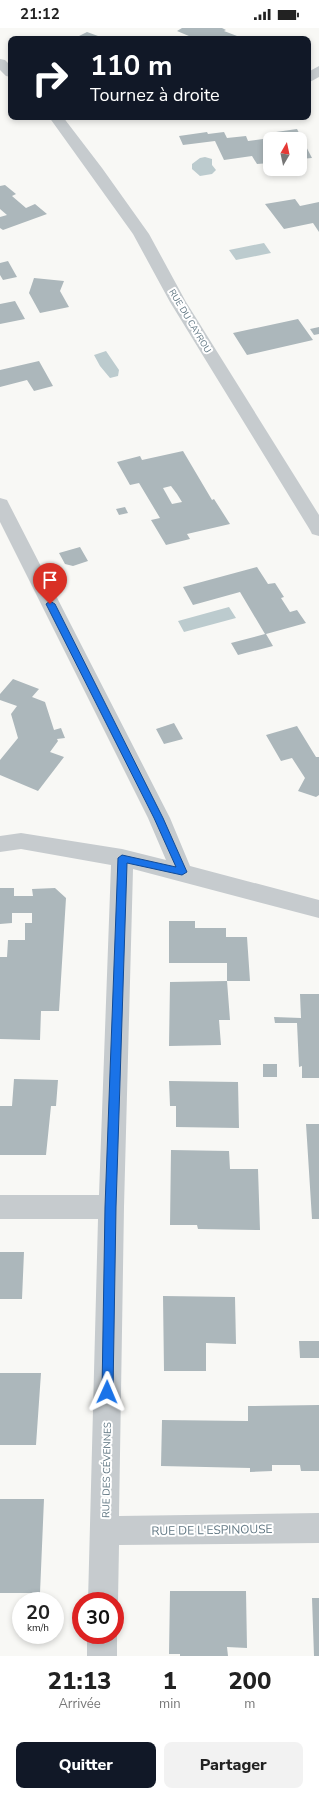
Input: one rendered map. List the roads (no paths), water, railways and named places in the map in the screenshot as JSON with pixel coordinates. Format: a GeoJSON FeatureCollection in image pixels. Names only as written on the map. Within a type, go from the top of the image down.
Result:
{"type":"FeatureCollection","features":[{"type":"Feature","properties":{"kind":"street"},"geometry":{"type":"LineString","coordinates":[[0,63],[8,70]]}},
{"type":"Feature","properties":{"kind":"street","name":"RUE DU CAYROU"},"geometry":{"type":"LineString","coordinates":[[58,120],[97,171],[141,234],[178,302],[319,530]]}},
{"type":"Feature","properties":{"kind":"street"},"geometry":{"type":"LineString","coordinates":[[0,504],[159,818],[182,872]]}},
{"type":"Feature","properties":{"kind":"street"},"geometry":{"type":"LineString","coordinates":[[0,844],[22,841],[122,858],[182,872],[319,909]]}},
{"type":"Feature","properties":{"kind":"street","name":"RUE DES CÉVENNES"},"geometry":{"type":"LineString","coordinates":[[103,1592],[111,1207],[122,858]]}},
{"type":"Feature","properties":{"kind":"street"},"geometry":{"type":"LineString","coordinates":[[0,1206],[111,1207]]}},
{"type":"Feature","properties":{"kind":"street","name":"RUE DE L'ESPINOUSE"},"geometry":{"type":"LineString","coordinates":[[105,1531],[319,1528]]}},
{"type":"Feature","properties":{"kind":"street"},"geometry":{"type":"LineString","coordinates":[[102,1644],[102,1656]]}}]}
